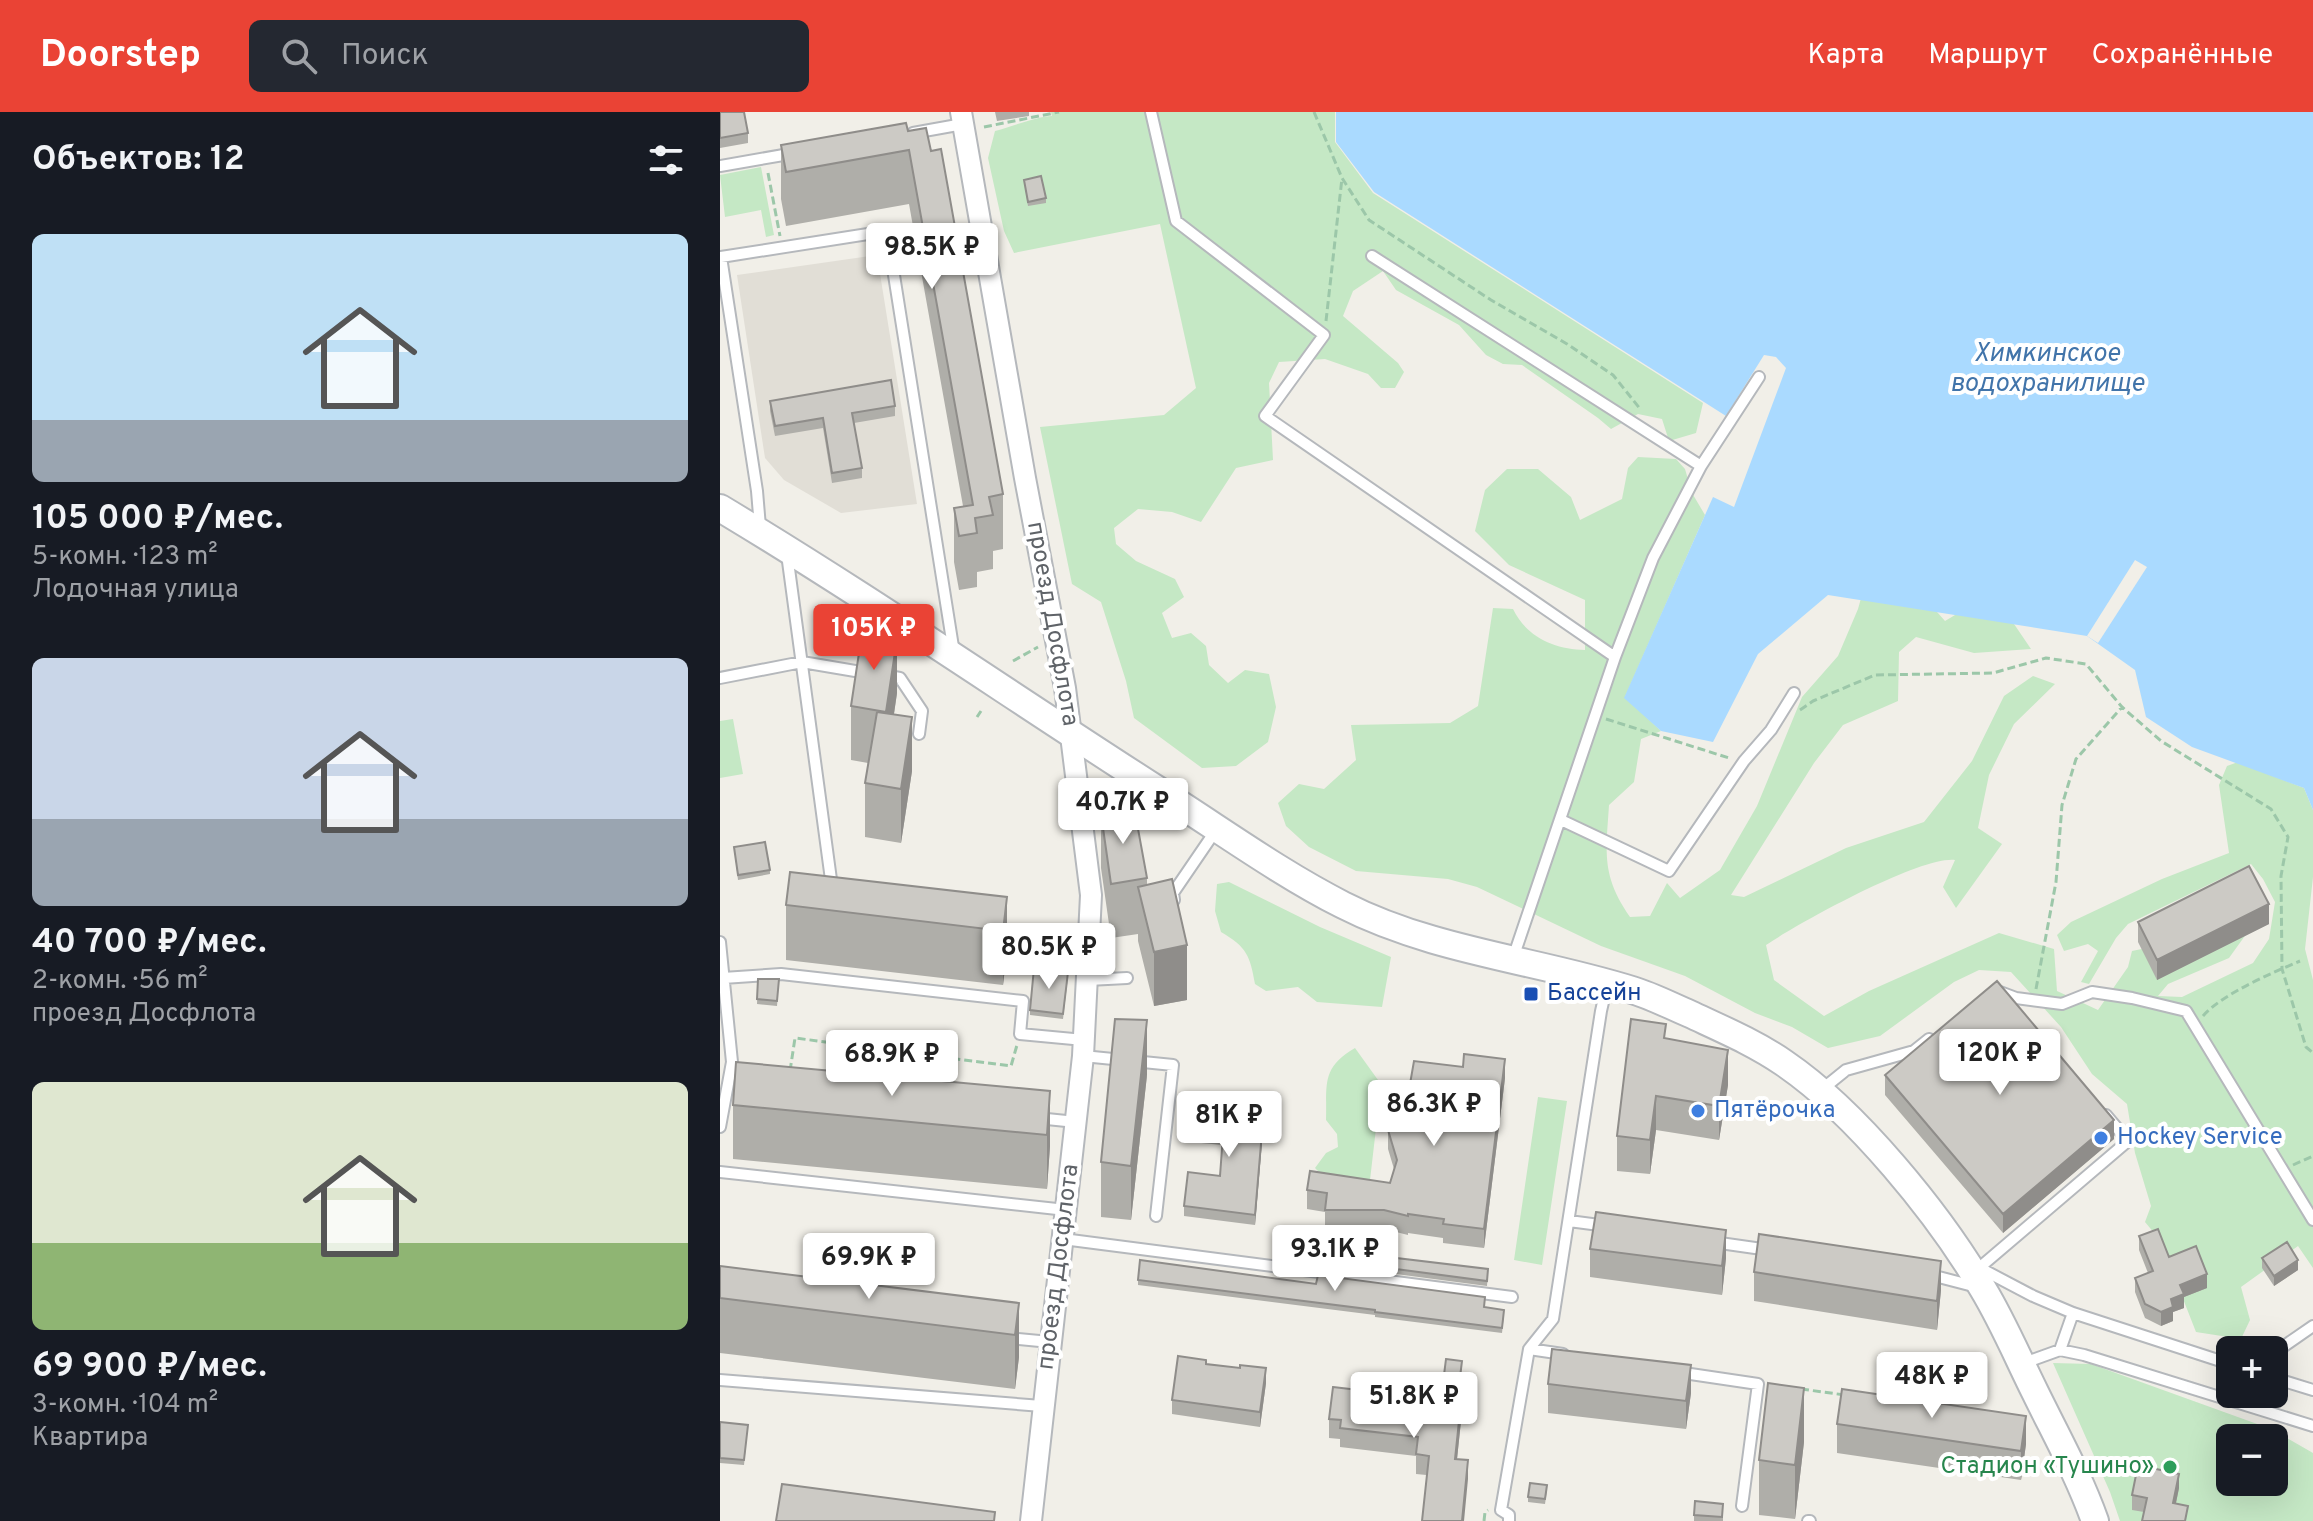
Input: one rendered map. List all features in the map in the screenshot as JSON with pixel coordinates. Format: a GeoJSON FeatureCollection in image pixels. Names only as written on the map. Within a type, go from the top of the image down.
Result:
{"type":"FeatureCollection","features":[{"type":"Feature","properties":{"kind":"street","name":"проезд Досфлота"},"geometry":{"type":"LineString","coordinates":[[962,118],[1072,735],[1091,895],[1084,1048],[1031,1521]]}},
{"type":"Feature","properties":{"kind":"street"},"geometry":{"type":"LineString","coordinates":[[720,508],[955,655],[1072,735],[1344,906],[1398,929],[1637,991],[1738,1036],[1785,1064],[1820,1091],[1888,1161],[1975,1272],[2022,1363],[2044,1420],[2080,1480],[2095,1521]]}},
{"type":"Feature","properties":{"kind":"lane"},"geometry":{"type":"LineString","coordinates":[[1151,112],[1176,221],[1324,335],[1265,416],[1615,657]]}},
{"type":"Feature","properties":{"kind":"lane"},"geometry":{"type":"LineString","coordinates":[[905,134],[962,118]]}},
{"type":"Feature","properties":{"kind":"lane"},"geometry":{"type":"LineString","coordinates":[[720,166],[812,150]]}},
{"type":"Feature","properties":{"kind":"lane"},"geometry":{"type":"LineString","coordinates":[[761,532],[720,256],[887,231],[955,655]]}},
{"type":"Feature","properties":{"kind":"lane"},"geometry":{"type":"LineString","coordinates":[[1372,256],[1701,466]]}},
{"type":"Feature","properties":{"kind":"lane"},"geometry":{"type":"LineString","coordinates":[[1512,960],[1615,657],[1653,558],[1701,466],[1759,377]]}},
{"type":"Feature","properties":{"kind":"lane"},"geometry":{"type":"LineString","coordinates":[[786,548],[832,888],[847,889]]}},
{"type":"Feature","properties":{"kind":"lane"},"geometry":{"type":"LineString","coordinates":[[720,678],[802,662],[900,678],[922,711],[919,734]]}},
{"type":"Feature","properties":{"kind":"lane"},"geometry":{"type":"LineString","coordinates":[[1561,820],[1669,871],[1744,761],[1771,730],[1794,693]]}},
{"type":"Feature","properties":{"kind":"lane"},"geometry":{"type":"LineString","coordinates":[[1175,906],[1173,893],[1218,828]]}},
{"type":"Feature","properties":{"kind":"lane"},"geometry":{"type":"LineString","coordinates":[[720,942],[732,1062],[720,1127]]}},
{"type":"Feature","properties":{"kind":"lane"},"geometry":{"type":"LineString","coordinates":[[723,978],[781,974],[1023,1001],[1020,1034],[1173,1065],[1156,1216]]}},
{"type":"Feature","properties":{"kind":"lane"},"geometry":{"type":"LineString","coordinates":[[1088,980],[1127,978]]}},
{"type":"Feature","properties":{"kind":"lane"},"geometry":{"type":"LineString","coordinates":[[1509,1521],[1509,1515],[1501,1510],[1529,1349],[1553,1319],[1608,983]]}},
{"type":"Feature","properties":{"kind":"lane"},"geometry":{"type":"LineString","coordinates":[[2000,992],[2020,1015]]}},
{"type":"Feature","properties":{"kind":"lane"},"geometry":{"type":"LineString","coordinates":[[1987,995],[2000,992],[2016,998],[2062,1004],[2092,992],[2186,1011],[2313,1220]]}},
{"type":"Feature","properties":{"kind":"lane"},"geometry":{"type":"LineString","coordinates":[[1820,1091],[1846,1070],[1914,1051],[1938,1032]]}},
{"type":"Feature","properties":{"kind":"lane"},"geometry":{"type":"LineString","coordinates":[[729,1084],[744,1086]]}},
{"type":"Feature","properties":{"kind":"lane"},"geometry":{"type":"LineString","coordinates":[[1975,1272],[2128,1141],[2098,1106]]}},
{"type":"Feature","properties":{"kind":"lane"},"geometry":{"type":"LineString","coordinates":[[1031,1117],[1076,1122]]}},
{"type":"Feature","properties":{"kind":"lane"},"geometry":{"type":"LineString","coordinates":[[720,1172],[1066,1210]]}},
{"type":"Feature","properties":{"kind":"lane"},"geometry":{"type":"LineString","coordinates":[[1569,1221],[1615,1227]]}},
{"type":"Feature","properties":{"kind":"lane"},"geometry":{"type":"LineString","coordinates":[[1063,1239],[1512,1297]]}},
{"type":"Feature","properties":{"kind":"lane"},"geometry":{"type":"LineString","coordinates":[[1707,1241],[1783,1253]]}},
{"type":"Feature","properties":{"kind":"lane"},"geometry":{"type":"LineString","coordinates":[[1920,1273],[1975,1272],[2073,1313],[2216,1359]]}},
{"type":"Feature","properties":{"kind":"lane"},"geometry":{"type":"LineString","coordinates":[[2060,1350],[2073,1313]]}},
{"type":"Feature","properties":{"kind":"lane"},"geometry":{"type":"LineString","coordinates":[[2288,1343],[2313,1326]]}},
{"type":"Feature","properties":{"kind":"lane"},"geometry":{"type":"LineString","coordinates":[[1003,1337],[1050,1342]]}},
{"type":"Feature","properties":{"kind":"lane"},"geometry":{"type":"LineString","coordinates":[[1529,1349],[1575,1356]]}},
{"type":"Feature","properties":{"kind":"lane"},"geometry":{"type":"LineString","coordinates":[[2022,1363],[2060,1350],[2216,1391]]}},
{"type":"Feature","properties":{"kind":"lane"},"geometry":{"type":"LineString","coordinates":[[1666,1370],[1758,1384],[1742,1506]]}},
{"type":"Feature","properties":{"kind":"lane"},"geometry":{"type":"LineString","coordinates":[[720,1380],[1042,1406]]}},
{"type":"Feature","properties":{"kind":"lane"},"geometry":{"type":"LineString","coordinates":[[2288,1382],[2313,1390]]}},
{"type":"Feature","properties":{"kind":"lane"},"geometry":{"type":"LineString","coordinates":[[2270,1408],[2313,1426]]}},
{"type":"Feature","properties":{"kind":"path"},"geometry":{"type":"LineString","coordinates":[[984,127],[1059,112]]}},
{"type":"Feature","properties":{"kind":"path"},"geometry":{"type":"LineString","coordinates":[[1314,112],[1342,178],[1369,220],[1613,375],[1638,406],[1658,441]]}},
{"type":"Feature","properties":{"kind":"path"},"geometry":{"type":"LineString","coordinates":[[765,158],[783,247]]}},
{"type":"Feature","properties":{"kind":"path"},"geometry":{"type":"LineString","coordinates":[[1324,335],[1342,178]]}},
{"type":"Feature","properties":{"kind":"path"},"geometry":{"type":"LineString","coordinates":[[1013,661],[1042,645]]}},
{"type":"Feature","properties":{"kind":"path"},"geometry":{"type":"LineString","coordinates":[[1771,730],[1813,701],[1875,675],[1993,673],[2046,658],[2086,664],[2122,707],[2161,741],[2271,809],[2288,837],[2281,876],[2282,969],[2306,1047],[2313,1053]]}},
{"type":"Feature","properties":{"kind":"path"},"geometry":{"type":"LineString","coordinates":[[2034,1000],[2056,882],[2062,805],[2071,774],[2076,759],[2122,707]]}},
{"type":"Feature","properties":{"kind":"path"},"geometry":{"type":"LineString","coordinates":[[977,717],[981,711]]}},
{"type":"Feature","properties":{"kind":"path"},"geometry":{"type":"LineString","coordinates":[[1596,716],[1695,749],[1744,761]]}},
{"type":"Feature","properties":{"kind":"path"},"geometry":{"type":"LineString","coordinates":[[2195,1027],[2212,1006],[2300,961]]}},
{"type":"Feature","properties":{"kind":"path"},"geometry":{"type":"LineString","coordinates":[[790,1077],[795,1038],[1011,1066],[1015,1050]]}},
{"type":"Feature","properties":{"kind":"path"},"geometry":{"type":"LineString","coordinates":[[2282,1169],[2313,1156]]}},
{"type":"Feature","properties":{"kind":"path"},"geometry":{"type":"LineString","coordinates":[[1758,1384],[1852,1396]]}},
{"type":"Feature","properties":{"kind":"shaded area"},"geometry":{"type":"Polygon","coordinates":[[[877,255],[917,504],[841,513],[784,480],[765,458],[737,275],[877,255]]]}},
{"type":"Feature","properties":{"kind":"green space"},"geometry":{"type":"Polygon","coordinates":[[[1051,112],[1335,112],[1335,142],[1373,193],[1703,403],[1696,433],[1669,441],[1662,419],[1638,414],[1611,429],[1522,365],[1503,364],[1486,355],[1459,325],[1396,290],[1383,271],[1353,291],[1343,316],[1398,363],[1404,372],[1395,388],[1381,388],[1368,374],[1325,359],[1279,362],[1269,383],[1273,460],[1236,468],[1201,522],[1172,512],[1138,509],[1114,528],[1116,544],[1136,561],[1175,579],[1184,597],[1162,613],[1172,638],[1191,633],[1206,646],[1209,665],[1228,683],[1245,670],[1269,674],[1276,707],[1268,742],[1236,766],[1202,768],[1134,718],[1126,681],[1101,602],[1072,584],[1040,427],[1164,415],[1196,388],[1160,224],[1014,253],[1004,231],[988,158],[995,131],[1052,116],[1051,112]]]}},
{"type":"Feature","properties":{"kind":"green space"},"geometry":{"type":"Polygon","coordinates":[[[761,167],[774,235],[766,237],[761,210],[725,217],[720,175],[761,167]]]}},
{"type":"Feature","properties":{"kind":"green space"},"geometry":{"type":"Polygon","coordinates":[[[1638,457],[1676,459],[1685,469],[1692,493],[1705,515],[1625,697],[1661,731],[1641,739],[1634,782],[1609,805],[1607,850],[1610,876],[1630,917],[1650,916],[1667,883],[1680,898],[1720,870],[1757,806],[1802,697],[1838,656],[1865,584],[1930,604],[1945,621],[1970,606],[2012,621],[2031,649],[1974,653],[1916,637],[1899,652],[1898,701],[1843,725],[1814,763],[1731,895],[1744,897],[1846,848],[1924,822],[1972,761],[2004,696],[2033,676],[2055,684],[2014,724],[1989,775],[1978,828],[2002,844],[1956,908],[1943,887],[1955,860],[1938,862],[1889,879],[1766,945],[1774,980],[1824,1016],[1869,991],[1999,933],[2054,949],[2057,991],[2098,1010],[2128,967],[2132,951],[2252,926],[2229,958],[2168,984],[2158,996],[2182,997],[2253,963],[2269,939],[2275,902],[2251,864],[2128,924],[2116,938],[2089,984],[2081,982],[2098,951],[2088,944],[2064,951],[2057,935],[2071,922],[2162,879],[2229,853],[2219,785],[2227,766],[2238,762],[2304,788],[2313,810],[2313,877],[2305,949],[2313,980],[2313,1268],[2298,1246],[2241,1287],[2250,1320],[2242,1336],[2196,1332],[2160,1240],[2145,1222],[2151,1206],[2135,1153],[2127,1104],[2092,1074],[2061,1027],[2011,972],[1979,970],[1954,982],[1880,1036],[1828,1048],[1792,1027],[1755,1013],[1685,976],[1601,946],[1477,887],[1448,879],[1356,871],[1309,847],[1286,826],[1278,803],[1299,784],[1324,789],[1356,760],[1351,725],[1450,723],[1478,706],[1493,608],[1513,609],[1526,628],[1543,640],[1585,650],[1585,600],[1509,565],[1475,531],[1485,490],[1507,469],[1538,469],[1571,497],[1580,520],[1622,499],[1628,468],[1638,457]]]}},
{"type":"Feature","properties":{"kind":"green space"},"geometry":{"type":"Polygon","coordinates":[[[733,719],[743,774],[720,778],[720,721],[733,719]]]}},
{"type":"Feature","properties":{"kind":"green space"},"geometry":{"type":"Polygon","coordinates":[[[1229,882],[1320,927],[1391,957],[1382,1007],[1317,1002],[1298,987],[1266,991],[1255,984],[1246,953],[1221,932],[1215,911],[1217,884],[1229,882]]]}},
{"type":"Feature","properties":{"kind":"green space"},"geometry":{"type":"Polygon","coordinates":[[[1355,1048],[1378,1080],[1380,1094],[1370,1180],[1362,1186],[1328,1181],[1315,1168],[1326,1153],[1338,1147],[1337,1134],[1326,1120],[1328,1078],[1336,1063],[1355,1048]]]}},
{"type":"Feature","properties":{"kind":"green space"},"geometry":{"type":"Polygon","coordinates":[[[1538,1097],[1567,1101],[1542,1265],[1514,1260],[1538,1097]]]}},
{"type":"Feature","properties":{"kind":"green space","name":"Стадион «Тушино»"},"geometry":{"type":"Polygon","coordinates":[[[2053,1363],[2091,1364],[2257,1424],[2216,1424],[2216,1496],[2288,1496],[2288,1439],[2313,1453],[2313,1521],[2120,1521],[2053,1363]]]}},
{"type":"Feature","properties":{"kind":"water","name":"Химкинское водохранилище"},"geometry":{"type":"Polygon","coordinates":[[[1336,112],[2313,112],[2313,810],[2304,788],[2192,747],[2146,717],[2135,670],[2087,636],[1828,595],[1758,654],[1713,742],[1661,731],[1624,698],[1713,497],[1734,507],[1786,368],[1776,357],[1764,355],[1726,416],[1374,192],[1336,142],[1336,112]]]}},
{"type":"Feature","properties":{"kind":"pier"},"geometry":{"type":"Polygon","coordinates":[[[2135,560],[2147,567],[2098,643],[2087,636],[2135,560]]]}},
{"type":"Feature","properties":{"kind":"building"},"geometry":{"type":"Polygon","coordinates":[[[720,112],[744,112],[748,133],[720,138],[720,112]]]}},
{"type":"Feature","properties":{"kind":"building"},"geometry":{"type":"Polygon","coordinates":[[[906,123],[908,131],[926,128],[931,151],[941,149],[1003,494],[989,497],[993,515],[975,518],[977,533],[959,536],[954,508],[973,505],[909,150],[786,172],[781,145],[906,123]]]}},
{"type":"Feature","properties":{"kind":"building"},"geometry":{"type":"Polygon","coordinates":[[[1041,176],[1046,198],[1028,202],[1024,180],[1041,176]]]}},
{"type":"Feature","properties":{"kind":"building"},"geometry":{"type":"Polygon","coordinates":[[[891,380],[895,406],[852,413],[862,468],[832,473],[823,418],[775,426],[770,401],[891,380]]]}},
{"type":"Feature","properties":{"kind":"building"},"geometry":{"type":"Polygon","coordinates":[[[862,633],[897,639],[886,712],[851,706],[862,633]]]}},
{"type":"Feature","properties":{"kind":"building"},"geometry":{"type":"Polygon","coordinates":[[[877,712],[912,717],[901,789],[865,783],[877,712]]]}},
{"type":"Feature","properties":{"kind":"building"},"geometry":{"type":"Polygon","coordinates":[[[1134,807],[1147,878],[1111,884],[1101,814],[1134,807]]]}},
{"type":"Feature","properties":{"kind":"building"},"geometry":{"type":"Polygon","coordinates":[[[765,842],[770,870],[738,875],[734,847],[765,842]]]}},
{"type":"Feature","properties":{"kind":"building"},"geometry":{"type":"Polygon","coordinates":[[[2249,866],[2269,904],[2157,960],[2138,922],[2249,866]]]}},
{"type":"Feature","properties":{"kind":"building"},"geometry":{"type":"Polygon","coordinates":[[[790,872],[1007,897],[1003,931],[786,905],[790,872]]]}},
{"type":"Feature","properties":{"kind":"building"},"geometry":{"type":"Polygon","coordinates":[[[1172,879],[1187,945],[1154,952],[1138,887],[1172,879]]]}},
{"type":"Feature","properties":{"kind":"building"},"geometry":{"type":"Polygon","coordinates":[[[1034,968],[1068,972],[1063,1014],[1030,1010],[1034,968]]]}},
{"type":"Feature","properties":{"kind":"building"},"geometry":{"type":"Polygon","coordinates":[[[758,979],[779,979],[777,1001],[757,999],[758,979]]]}},
{"type":"Feature","properties":{"kind":"building"},"geometry":{"type":"Polygon","coordinates":[[[1997,981],[2114,1120],[2003,1214],[1885,1075],[1997,981]]]}},
{"type":"Feature","properties":{"kind":"building"},"geometry":{"type":"Polygon","coordinates":[[[1115,1019],[1147,1020],[1131,1166],[1101,1162],[1115,1019]]]}},
{"type":"Feature","properties":{"kind":"building"},"geometry":{"type":"Polygon","coordinates":[[[1631,1019],[1666,1024],[1664,1038],[1728,1050],[1719,1106],[1656,1096],[1650,1140],[1617,1136],[1631,1019]]]}},
{"type":"Feature","properties":{"kind":"building"},"geometry":{"type":"Polygon","coordinates":[[[1464,1054],[1505,1059],[1484,1229],[1443,1224],[1444,1219],[1384,1210],[1325,1210],[1327,1193],[1307,1190],[1310,1171],[1390,1183],[1397,1160],[1388,1130],[1391,1113],[1410,1084],[1414,1061],[1463,1067],[1464,1054]]]}},
{"type":"Feature","properties":{"kind":"building"},"geometry":{"type":"Polygon","coordinates":[[[736,1062],[1050,1091],[1047,1135],[733,1105],[736,1062]]]}},
{"type":"Feature","properties":{"kind":"building"},"geometry":{"type":"Polygon","coordinates":[[[1195,1101],[1264,1108],[1255,1215],[1184,1206],[1188,1172],[1220,1176],[1223,1135],[1191,1132],[1195,1101]]]}},
{"type":"Feature","properties":{"kind":"building"},"geometry":{"type":"Polygon","coordinates":[[[1596,1212],[1726,1230],[1722,1266],[1590,1249],[1596,1212]]]}},
{"type":"Feature","properties":{"kind":"building"},"geometry":{"type":"Polygon","coordinates":[[[2158,1229],[2169,1257],[2196,1246],[2207,1274],[2180,1285],[2184,1294],[2171,1299],[2173,1307],[2161,1312],[2145,1304],[2135,1278],[2153,1271],[2139,1236],[2158,1229]]]}},
{"type":"Feature","properties":{"kind":"building"},"geometry":{"type":"Polygon","coordinates":[[[1759,1234],[1941,1261],[1937,1301],[1754,1272],[1759,1234]]]}},
{"type":"Feature","properties":{"kind":"building"},"geometry":{"type":"Polygon","coordinates":[[[2287,1242],[2298,1260],[2274,1276],[2262,1258],[2287,1242]]]}},
{"type":"Feature","properties":{"kind":"building"},"geometry":{"type":"Polygon","coordinates":[[[1321,1249],[1488,1269],[1487,1281],[1320,1259],[1321,1249]]]}},
{"type":"Feature","properties":{"kind":"building"},"geometry":{"type":"Polygon","coordinates":[[[1140,1260],[1316,1284],[1318,1275],[1485,1297],[1484,1307],[1504,1310],[1502,1328],[1138,1280],[1140,1260]]]}},
{"type":"Feature","properties":{"kind":"building"},"geometry":{"type":"Polygon","coordinates":[[[720,1266],[1019,1303],[1015,1335],[720,1298],[720,1266]]]}},
{"type":"Feature","properties":{"kind":"building"},"geometry":{"type":"Polygon","coordinates":[[[1552,1349],[1691,1365],[1686,1401],[1548,1384],[1552,1349]]]}},
{"type":"Feature","properties":{"kind":"building"},"geometry":{"type":"Polygon","coordinates":[[[1178,1356],[1206,1360],[1206,1364],[1266,1368],[1260,1412],[1172,1400],[1178,1356]]]}},
{"type":"Feature","properties":{"kind":"building"},"geometry":{"type":"Polygon","coordinates":[[[1446,1359],[1462,1361],[1460,1377],[1444,1375],[1446,1359]]]}},
{"type":"Feature","properties":{"kind":"building"},"geometry":{"type":"Polygon","coordinates":[[[1768,1383],[1804,1388],[1795,1465],[1759,1460],[1768,1383]]]}},
{"type":"Feature","properties":{"kind":"building"},"geometry":{"type":"Polygon","coordinates":[[[1333,1387],[1461,1402],[1455,1459],[1468,1460],[1462,1521],[1422,1521],[1429,1456],[1416,1454],[1418,1437],[1340,1428],[1341,1420],[1329,1419],[1333,1387]]]}},
{"type":"Feature","properties":{"kind":"building"},"geometry":{"type":"Polygon","coordinates":[[[1842,1389],[2026,1416],[2021,1451],[1837,1424],[1842,1389]]]}},
{"type":"Feature","properties":{"kind":"building"},"geometry":{"type":"Polygon","coordinates":[[[720,1422],[748,1425],[744,1460],[720,1458],[720,1422]]]}},
{"type":"Feature","properties":{"kind":"building"},"geometry":{"type":"Polygon","coordinates":[[[2138,1465],[2179,1474],[2173,1503],[2188,1506],[2185,1521],[2142,1521],[2147,1498],[2132,1495],[2138,1465]]]}},
{"type":"Feature","properties":{"kind":"building"},"geometry":{"type":"Polygon","coordinates":[[[1530,1483],[1547,1485],[1545,1499],[1528,1497],[1530,1483]]]}},
{"type":"Feature","properties":{"kind":"building"},"geometry":{"type":"Polygon","coordinates":[[[782,1484],[995,1512],[994,1521],[776,1521],[782,1484]]]}},
{"type":"Feature","properties":{"kind":"building"},"geometry":{"type":"Polygon","coordinates":[[[1695,1501],[1723,1504],[1722,1517],[1694,1515],[1695,1501]]]}},
{"type":"Feature","properties":{"kind":"place","name":"Бассейн"},"geometry":{"type":"Point","coordinates":[1531,994]}},
{"type":"Feature","properties":{"kind":"place","name":"Пятёрочка"},"geometry":{"type":"Point","coordinates":[1698,1111]}},
{"type":"Feature","properties":{"kind":"place","name":"Hockey Service"},"geometry":{"type":"Point","coordinates":[2101,1138]}},
{"type":"Feature","properties":{"kind":"place","name":"Стадион «Тушино»"},"geometry":{"type":"Point","coordinates":[2170,1467]}}]}
